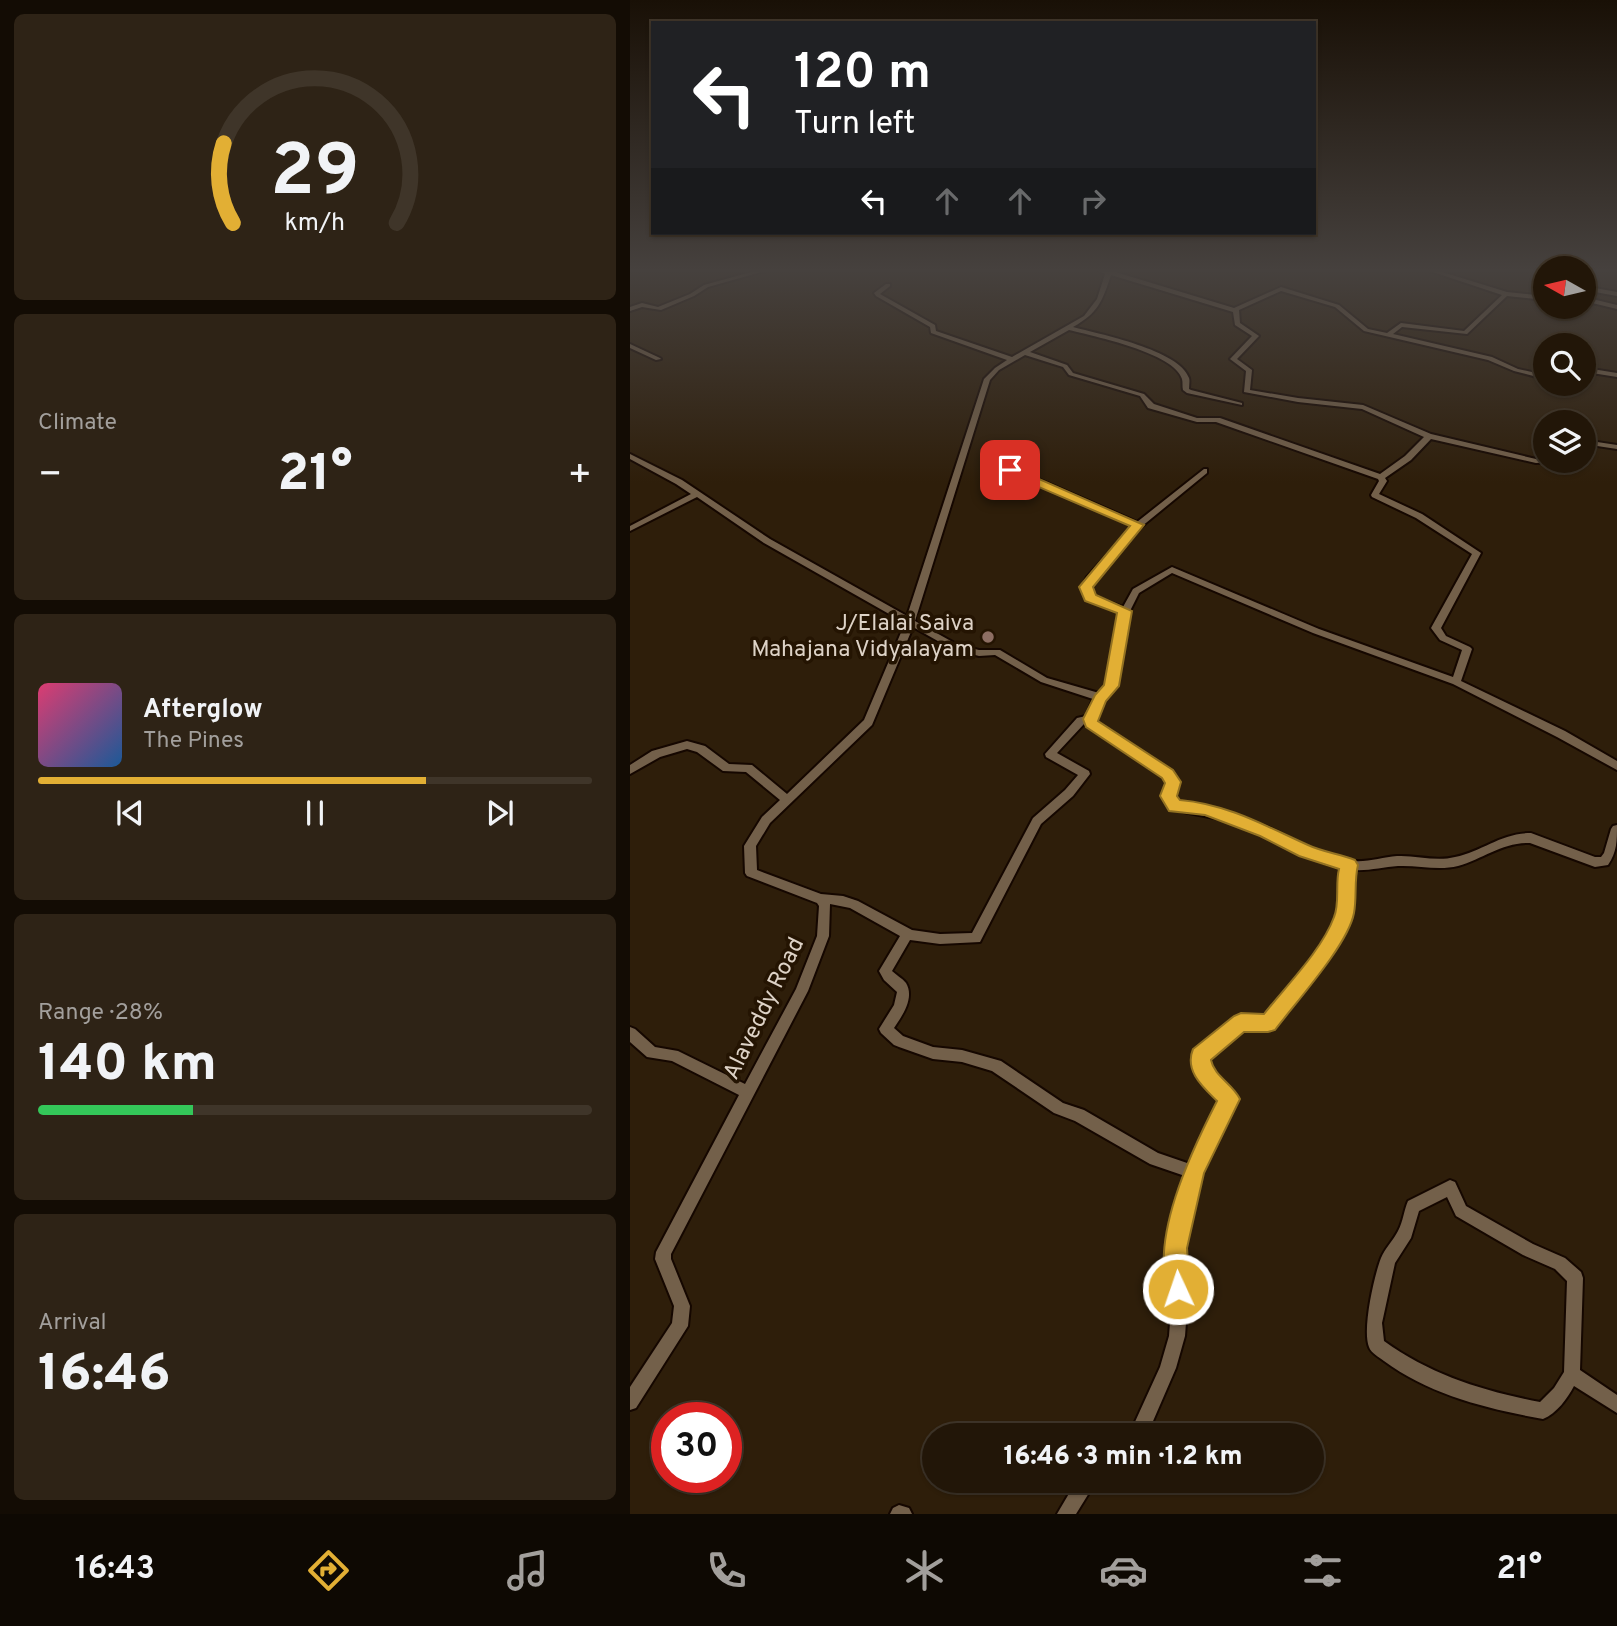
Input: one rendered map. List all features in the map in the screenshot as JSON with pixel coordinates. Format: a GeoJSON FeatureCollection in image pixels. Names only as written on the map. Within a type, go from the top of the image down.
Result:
{"type":"FeatureCollection","features":[{"type":"Feature","properties":{"kind":"street"},"geometry":{"type":"LineString","coordinates":[[961,342],[1013,360]]}},
{"type":"Feature","properties":{"kind":"street"},"geometry":{"type":"LineString","coordinates":[[1045,342],[998,369],[987,379],[907,632],[867,722],[766,820],[750,846],[751,873],[821,899],[831,897],[844,900],[907,935],[976,938],[1037,821],[1069,793],[1085,774],[1050,754],[1081,721],[1090,719]]}},
{"type":"Feature","properties":{"kind":"street"},"geometry":{"type":"LineString","coordinates":[[1120,342],[1147,349],[1184,371],[1188,379],[1186,390],[1189,392],[1240,404]]}},
{"type":"Feature","properties":{"kind":"street"},"geometry":{"type":"LineString","coordinates":[[1250,342],[1233,359],[1249,370],[1246,391],[1363,407],[1429,436],[1533,460]]}},
{"type":"Feature","properties":{"kind":"street"},"geometry":{"type":"LineString","coordinates":[[1412,342],[1490,359],[1533,374]]}},
{"type":"Feature","properties":{"kind":"street"},"geometry":{"type":"LineString","coordinates":[[630,346],[658,359]]}},
{"type":"Feature","properties":{"kind":"street"},"geometry":{"type":"LineString","coordinates":[[1025,353],[1065,366],[1071,374],[1142,395],[1151,406],[1197,420],[1217,420],[1381,477]]}},
{"type":"Feature","properties":{"kind":"street"},"geometry":{"type":"LineString","coordinates":[[1596,372],[1617,375]]}},
{"type":"Feature","properties":{"kind":"street"},"geometry":{"type":"LineString","coordinates":[[1381,477],[1408,458],[1429,436]]}},
{"type":"Feature","properties":{"kind":"street"},"geometry":{"type":"LineString","coordinates":[[1596,444],[1617,447]]}},
{"type":"Feature","properties":{"kind":"street"},"geometry":{"type":"LineString","coordinates":[[630,456],[697,494],[766,541],[956,647],[979,653],[996,652],[1044,680],[1100,698]]}},
{"type":"Feature","properties":{"kind":"street"},"geometry":{"type":"LineString","coordinates":[[1010,470],[1138,525]]}},
{"type":"Feature","properties":{"kind":"street"},"geometry":{"type":"LineString","coordinates":[[1125,611],[1090,598],[1086,587],[1138,525],[1204,471]]}},
{"type":"Feature","properties":{"kind":"street"},"geometry":{"type":"LineString","coordinates":[[1381,477],[1376,495],[1419,516],[1476,553],[1436,628],[1443,638],[1467,649],[1456,682]]}},
{"type":"Feature","properties":{"kind":"street"},"geometry":{"type":"LineString","coordinates":[[630,529],[697,494]]}},
{"type":"Feature","properties":{"kind":"street"},"geometry":{"type":"LineString","coordinates":[[1090,719],[1100,698],[1112,686],[1125,611],[1136,591],[1172,570],[1316,631],[1456,682],[1561,734],[1617,766]]}},
{"type":"Feature","properties":{"kind":"street"},"geometry":{"type":"LineString","coordinates":[[1090,719],[1091,723],[1112,739],[1153,762],[1167,774],[1173,782],[1168,796],[1175,806],[1206,809],[1266,831],[1305,851],[1349,865],[1400,861],[1455,862],[1489,846],[1520,837],[1531,838],[1595,862],[1604,862],[1617,829]]}},
{"type":"Feature","properties":{"kind":"street"},"geometry":{"type":"LineString","coordinates":[[630,769],[656,754],[687,746],[701,749],[727,768],[748,768],[787,800]]}},
{"type":"Feature","properties":{"kind":"street"},"geometry":{"type":"LineString","coordinates":[[1143,1423],[1168,1368],[1177,1336],[1179,1309],[1175,1248],[1194,1171],[1229,1099],[1203,1072],[1200,1056],[1241,1022],[1268,1023],[1334,938],[1345,914],[1345,882],[1349,865]]}},
{"type":"Feature","properties":{"kind":"street","name":"Alaveddy Road"},"geometry":{"type":"LineString","coordinates":[[630,1402],[680,1326],[682,1306],[663,1259],[664,1252],[802,992],[823,936],[825,906],[821,899]]}},
{"type":"Feature","properties":{"kind":"street"},"geometry":{"type":"LineString","coordinates":[[907,935],[885,971],[886,977],[900,986],[903,993],[886,1029],[899,1041],[933,1052],[961,1056],[996,1066],[1059,1108],[1079,1115],[1155,1159],[1194,1171]]}},
{"type":"Feature","properties":{"kind":"street"},"geometry":{"type":"LineString","coordinates":[[630,1033],[652,1053],[673,1055],[749,1093]]}},
{"type":"Feature","properties":{"kind":"street"},"geometry":{"type":"LineString","coordinates":[[1450,1187],[1461,1211],[1528,1250],[1560,1263],[1575,1278],[1572,1374],[1560,1394],[1542,1411],[1492,1402],[1443,1384],[1389,1355],[1376,1345],[1374,1323],[1388,1260],[1406,1233],[1413,1206],[1450,1187]]}},
{"type":"Feature","properties":{"kind":"street"},"geometry":{"type":"LineString","coordinates":[[1572,1374],[1617,1405]]}},
{"type":"Feature","properties":{"kind":"street"},"geometry":{"type":"LineString","coordinates":[[1066,1514],[1080,1493]]}},
{"type":"Feature","properties":{"kind":"place","name":"J/Elalai Saiva Mahajana Vidyalayam"},"geometry":{"type":"Point","coordinates":[988,637]}},
{"type":"Feature","properties":{"kind":"route"},"geometry":{"type":"LineString","coordinates":[[1010,470],[1138,525],[1086,587],[1090,598],[1125,611],[1112,686],[1100,698],[1090,719],[1091,723],[1112,739],[1153,762],[1167,774],[1173,782],[1168,796],[1175,806],[1206,809],[1266,831],[1305,851],[1349,865],[1345,882],[1345,914],[1334,938],[1268,1023],[1241,1022],[1200,1056],[1203,1072],[1229,1099],[1194,1171],[1175,1248],[1178,1289]]}}]}
